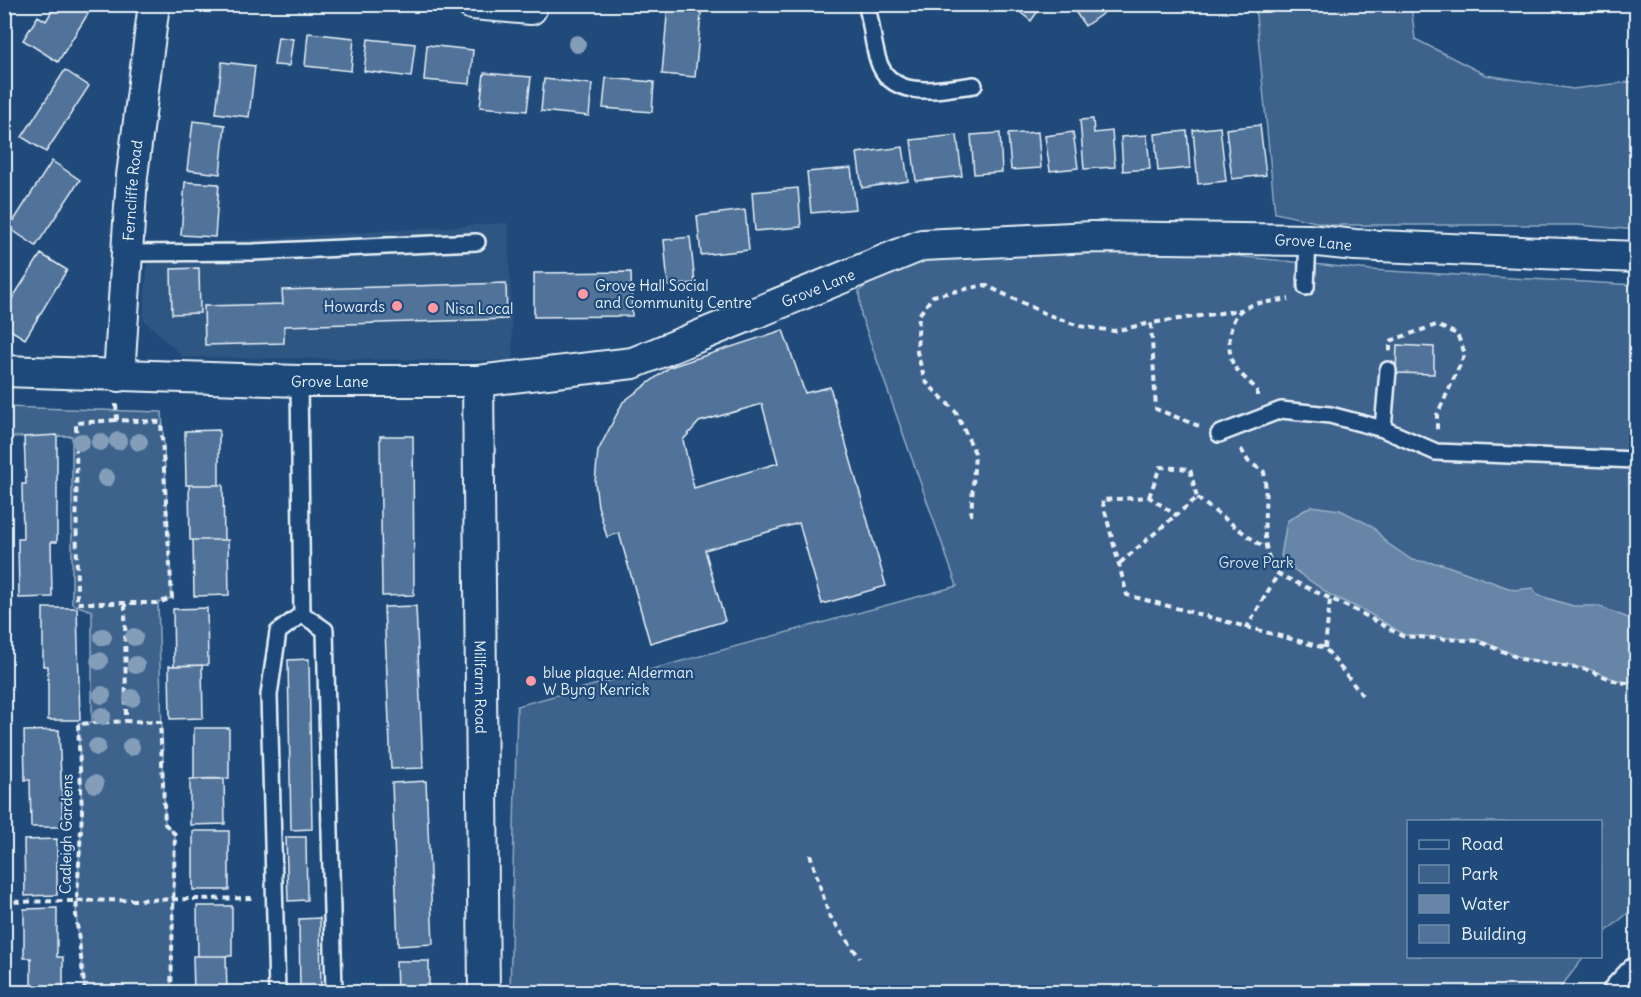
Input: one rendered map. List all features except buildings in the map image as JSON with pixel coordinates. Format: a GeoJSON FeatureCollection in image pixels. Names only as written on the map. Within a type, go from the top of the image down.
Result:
{"type":"FeatureCollection","features":[{"type":"Feature","properties":{"kind":"main road"},"geometry":{"type":"LineString","coordinates":[[1620,993],[1636,975]]}},
{"type":"Feature","properties":{"kind":"street","name":"Ferncliffe Road"},"geometry":{"type":"LineString","coordinates":[[117,376],[132,176],[154,4]]}},
{"type":"Feature","properties":{"kind":"street"},"geometry":{"type":"LineString","coordinates":[[472,4],[531,9]]}},
{"type":"Feature","properties":{"kind":"street","name":"Grove Lane"},"geometry":{"type":"LineString","coordinates":[[4,371],[299,381],[478,381],[633,363],[922,245],[1092,237],[1308,240],[1354,245],[1636,257]]}},
{"type":"Feature","properties":{"kind":"street","name":"Millfarm Road"},"geometry":{"type":"LineString","coordinates":[[478,381],[484,993]]}},
{"type":"Feature","properties":{"kind":"lane"},"geometry":{"type":"LineString","coordinates":[[866,4],[879,63],[886,74],[898,84],[912,90],[974,85]]}},
{"type":"Feature","properties":{"kind":"lane"},"geometry":{"type":"LineString","coordinates":[[1306,287],[1308,240]]}},
{"type":"Feature","properties":{"kind":"lane"},"geometry":{"type":"LineString","coordinates":[[128,253],[254,252],[477,242]]}},
{"type":"Feature","properties":{"kind":"lane"},"geometry":{"type":"LineString","coordinates":[[1383,429],[1388,370]]}},
{"type":"Feature","properties":{"kind":"lane"},"geometry":{"type":"LineString","coordinates":[[299,381],[302,614]]}},
{"type":"Feature","properties":{"kind":"lane"},"geometry":{"type":"LineString","coordinates":[[1219,434],[1281,410],[1330,416],[1383,429],[1437,452],[1636,460]]}},
{"type":"Feature","properties":{"kind":"lane"},"geometry":{"type":"LineString","coordinates":[[277,993],[269,694],[278,632],[302,614]]}},
{"type":"Feature","properties":{"kind":"lane"},"geometry":{"type":"LineString","coordinates":[[302,614],[325,630],[334,993]]}},
{"type":"Feature","properties":{"kind":"path"},"geometry":{"type":"LineString","coordinates":[[971,516],[975,453],[956,412],[925,381],[917,352],[919,315],[933,296],[985,285],[1046,314],[1079,326],[1114,331],[1151,323],[1242,310],[1261,302],[1296,298],[1306,287]]}},
{"type":"Feature","properties":{"kind":"path"},"geometry":{"type":"LineString","coordinates":[[1242,310],[1236,315],[1229,340],[1234,365],[1257,390],[1257,406],[1241,449],[1248,461],[1264,472],[1267,485],[1265,548],[1270,564],[1278,574],[1402,636],[1478,641],[1521,659],[1588,670],[1618,682],[1636,684]]}},
{"type":"Feature","properties":{"kind":"path"},"geometry":{"type":"LineString","coordinates":[[1151,323],[1156,409],[1219,434]]}},
{"type":"Feature","properties":{"kind":"path"},"geometry":{"type":"LineString","coordinates":[[1388,370],[1390,341],[1436,325],[1457,334],[1465,354],[1437,415],[1437,452]]}},
{"type":"Feature","properties":{"kind":"path"},"geometry":{"type":"LineString","coordinates":[[117,376],[117,420]]}},
{"type":"Feature","properties":{"kind":"path"},"geometry":{"type":"LineString","coordinates":[[117,420],[161,422],[172,598],[158,603],[77,603],[76,423],[117,420]]}},
{"type":"Feature","properties":{"kind":"path"},"geometry":{"type":"LineString","coordinates":[[1149,497],[1160,467],[1190,469],[1197,498],[1265,548]]}},
{"type":"Feature","properties":{"kind":"path"},"geometry":{"type":"LineString","coordinates":[[1176,515],[1149,497],[1102,500],[1127,595],[1246,629],[1325,648],[1362,695]]}},
{"type":"Feature","properties":{"kind":"path"},"geometry":{"type":"LineString","coordinates":[[1120,563],[1197,498]]}},
{"type":"Feature","properties":{"kind":"path"},"geometry":{"type":"LineString","coordinates":[[1246,629],[1278,574]]}},
{"type":"Feature","properties":{"kind":"path"},"geometry":{"type":"LineString","coordinates":[[1325,648],[1330,599]]}},
{"type":"Feature","properties":{"kind":"path"},"geometry":{"type":"LineString","coordinates":[[125,604],[126,721]]}},
{"type":"Feature","properties":{"kind":"path","name":"Cadleigh Gardens"},"geometry":{"type":"LineString","coordinates":[[85,993],[76,915],[82,812],[78,724],[126,721],[160,722],[165,824],[175,834],[171,993]]}},
{"type":"Feature","properties":{"kind":"path"},"geometry":{"type":"LineString","coordinates":[[810,854],[829,915],[860,958]]}},
{"type":"Feature","properties":{"kind":"path"},"geometry":{"type":"LineString","coordinates":[[4,902],[276,897]]}},
{"type":"Feature","properties":{"kind":"shaded area"},"geometry":{"type":"Polygon","coordinates":[[[508,223],[513,361],[183,357],[143,319],[149,246],[508,223]]]}},
{"type":"Feature","properties":{"kind":"green space"},"geometry":{"type":"Polygon","coordinates":[[[1255,5],[1411,5],[1415,39],[1486,75],[1573,89],[1636,81],[1636,230],[1578,225],[1329,225],[1275,213],[1255,5]]]}},
{"type":"Feature","properties":{"kind":"green space","name":"Grove Park"},"geometry":{"type":"Polygon","coordinates":[[[1154,251],[1217,254],[1371,270],[1636,285],[1636,906],[1602,935],[1602,820],[1407,820],[1407,958],[1583,958],[1557,992],[510,992],[517,706],[957,586],[861,315],[859,291],[882,274],[919,260],[1154,251]]]}},
{"type":"Feature","properties":{"kind":"green space"},"geometry":{"type":"Polygon","coordinates":[[[4,407],[162,412],[172,598],[158,603],[165,824],[175,834],[171,992],[85,992],[76,915],[82,812],[78,724],[92,722],[92,611],[72,604],[72,436],[5,437],[4,407]]]}},
{"type":"Feature","properties":{"kind":"water"},"geometry":{"type":"Polygon","coordinates":[[[1311,506],[1340,510],[1372,526],[1387,543],[1412,560],[1442,564],[1514,590],[1533,588],[1537,595],[1573,606],[1598,606],[1636,621],[1636,683],[1618,681],[1589,669],[1522,658],[1479,640],[1405,635],[1365,611],[1332,596],[1293,569],[1281,556],[1287,521],[1311,506]]]}},
{"type":"Feature","properties":{"kind":"place","name":"Grove Hall Social and Community Centre"},"geometry":{"type":"Point","coordinates":[583,294]}},
{"type":"Feature","properties":{"kind":"place","name":"Howards"},"geometry":{"type":"Point","coordinates":[397,306]}},
{"type":"Feature","properties":{"kind":"place","name":"Nisa Local"},"geometry":{"type":"Point","coordinates":[433,308]}},
{"type":"Feature","properties":{"kind":"place","name":"blue plaque: Alderman W Byng Kenrick"},"geometry":{"type":"Point","coordinates":[531,681]}}]}
